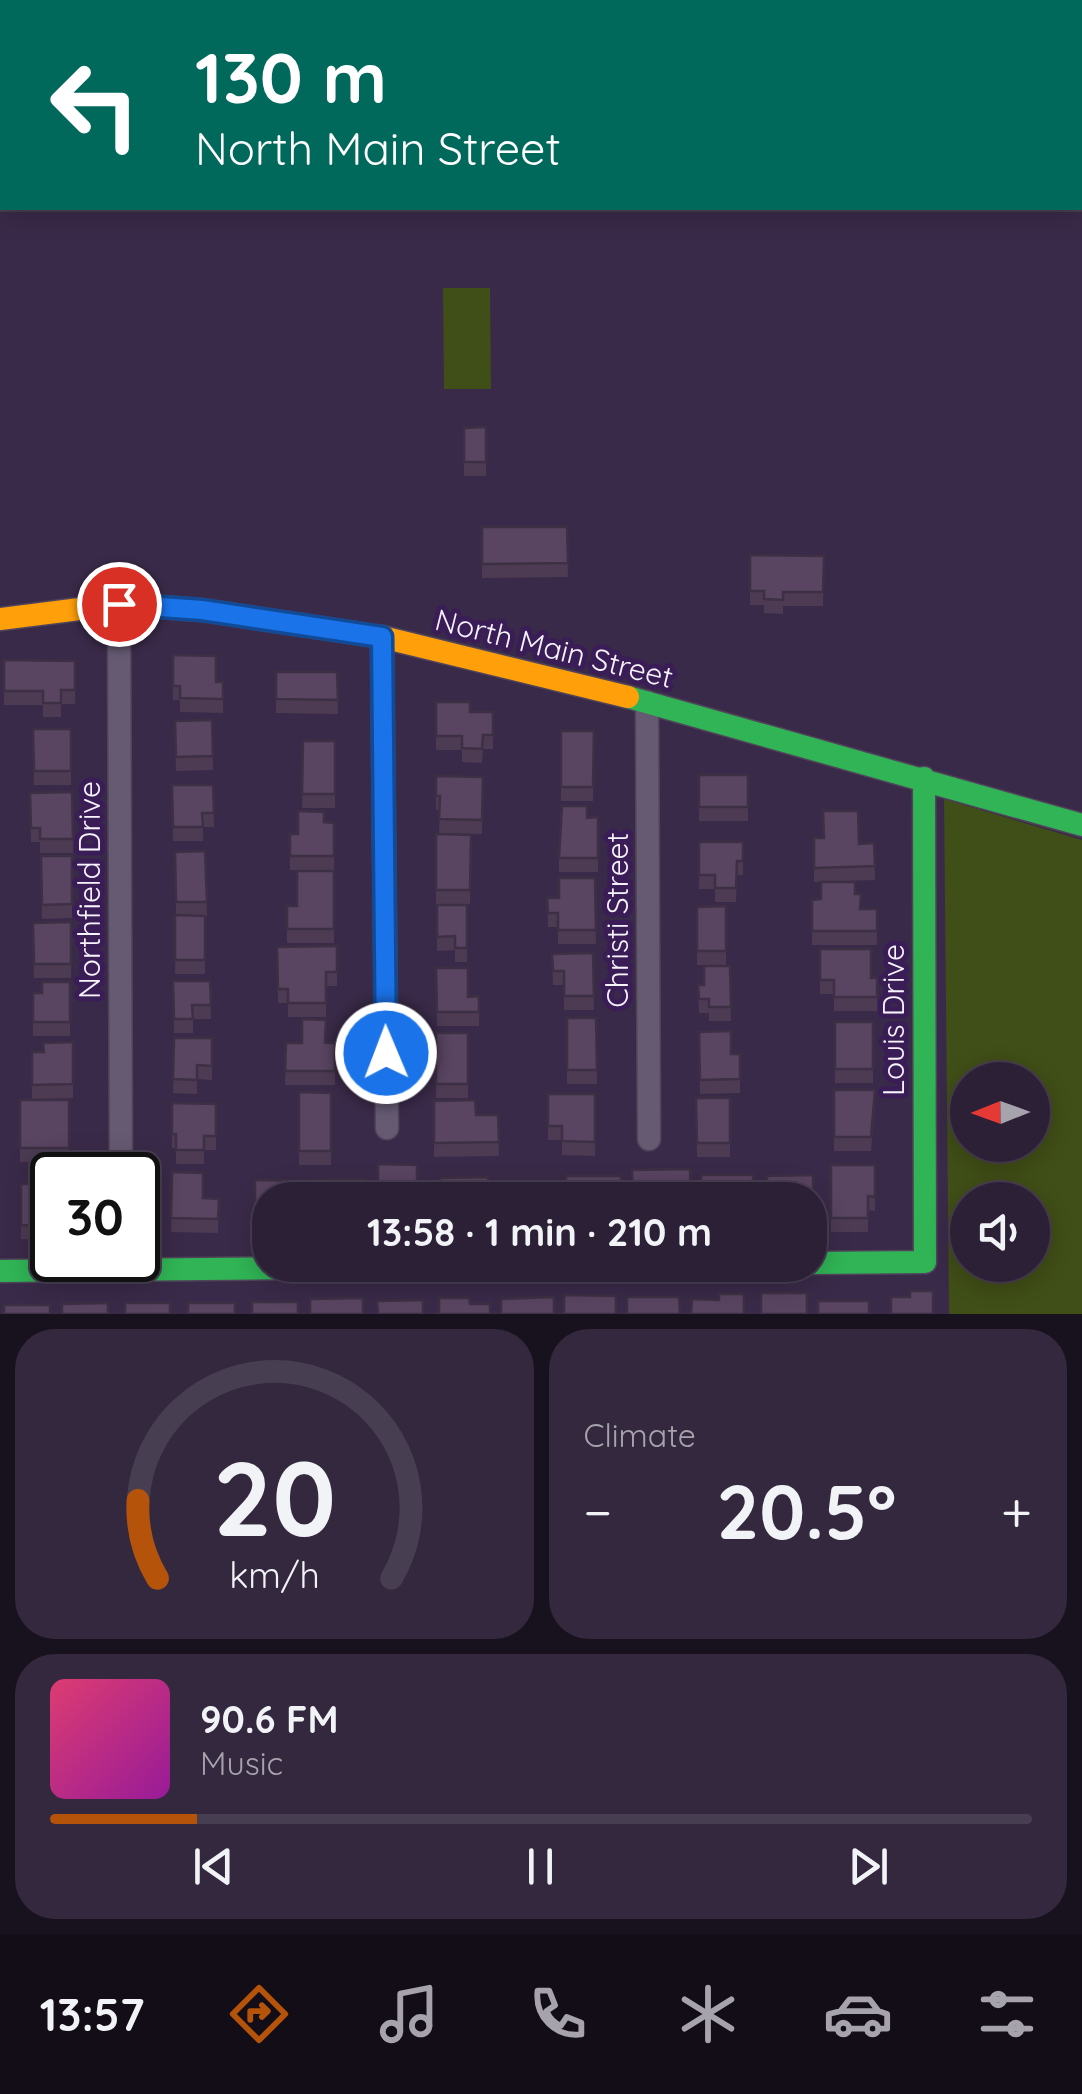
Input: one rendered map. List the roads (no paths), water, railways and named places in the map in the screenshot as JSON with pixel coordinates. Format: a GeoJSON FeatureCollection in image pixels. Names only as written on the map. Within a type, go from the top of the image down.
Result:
{"type":"FeatureCollection","features":[{"type":"Feature","properties":{"kind":"street","name":"North Main Street"},"geometry":{"type":"LineString","coordinates":[[0,619],[119,604],[202,610],[382,637],[646,702],[1082,825]]}},
{"type":"Feature","properties":{"kind":"street","name":"Northfield Drive"},"geometry":{"type":"LineString","coordinates":[[119,604],[121,1152]]}},
{"type":"Feature","properties":{"kind":"street"},"geometry":{"type":"LineString","coordinates":[[382,637],[387,1128]]}},
{"type":"Feature","properties":{"kind":"street","name":"Christi Street"},"geometry":{"type":"LineString","coordinates":[[646,702],[649,1138]]}},
{"type":"Feature","properties":{"kind":"street","name":"Louis Drive"},"geometry":{"type":"LineString","coordinates":[[827,1263],[925,1262],[924,778]]}},
{"type":"Feature","properties":{"kind":"street"},"geometry":{"type":"LineString","coordinates":[[160,1265],[252,1265]]}},
{"type":"Feature","properties":{"kind":"street"},"geometry":{"type":"LineString","coordinates":[[0,1270],[30,1269]]}}]}
